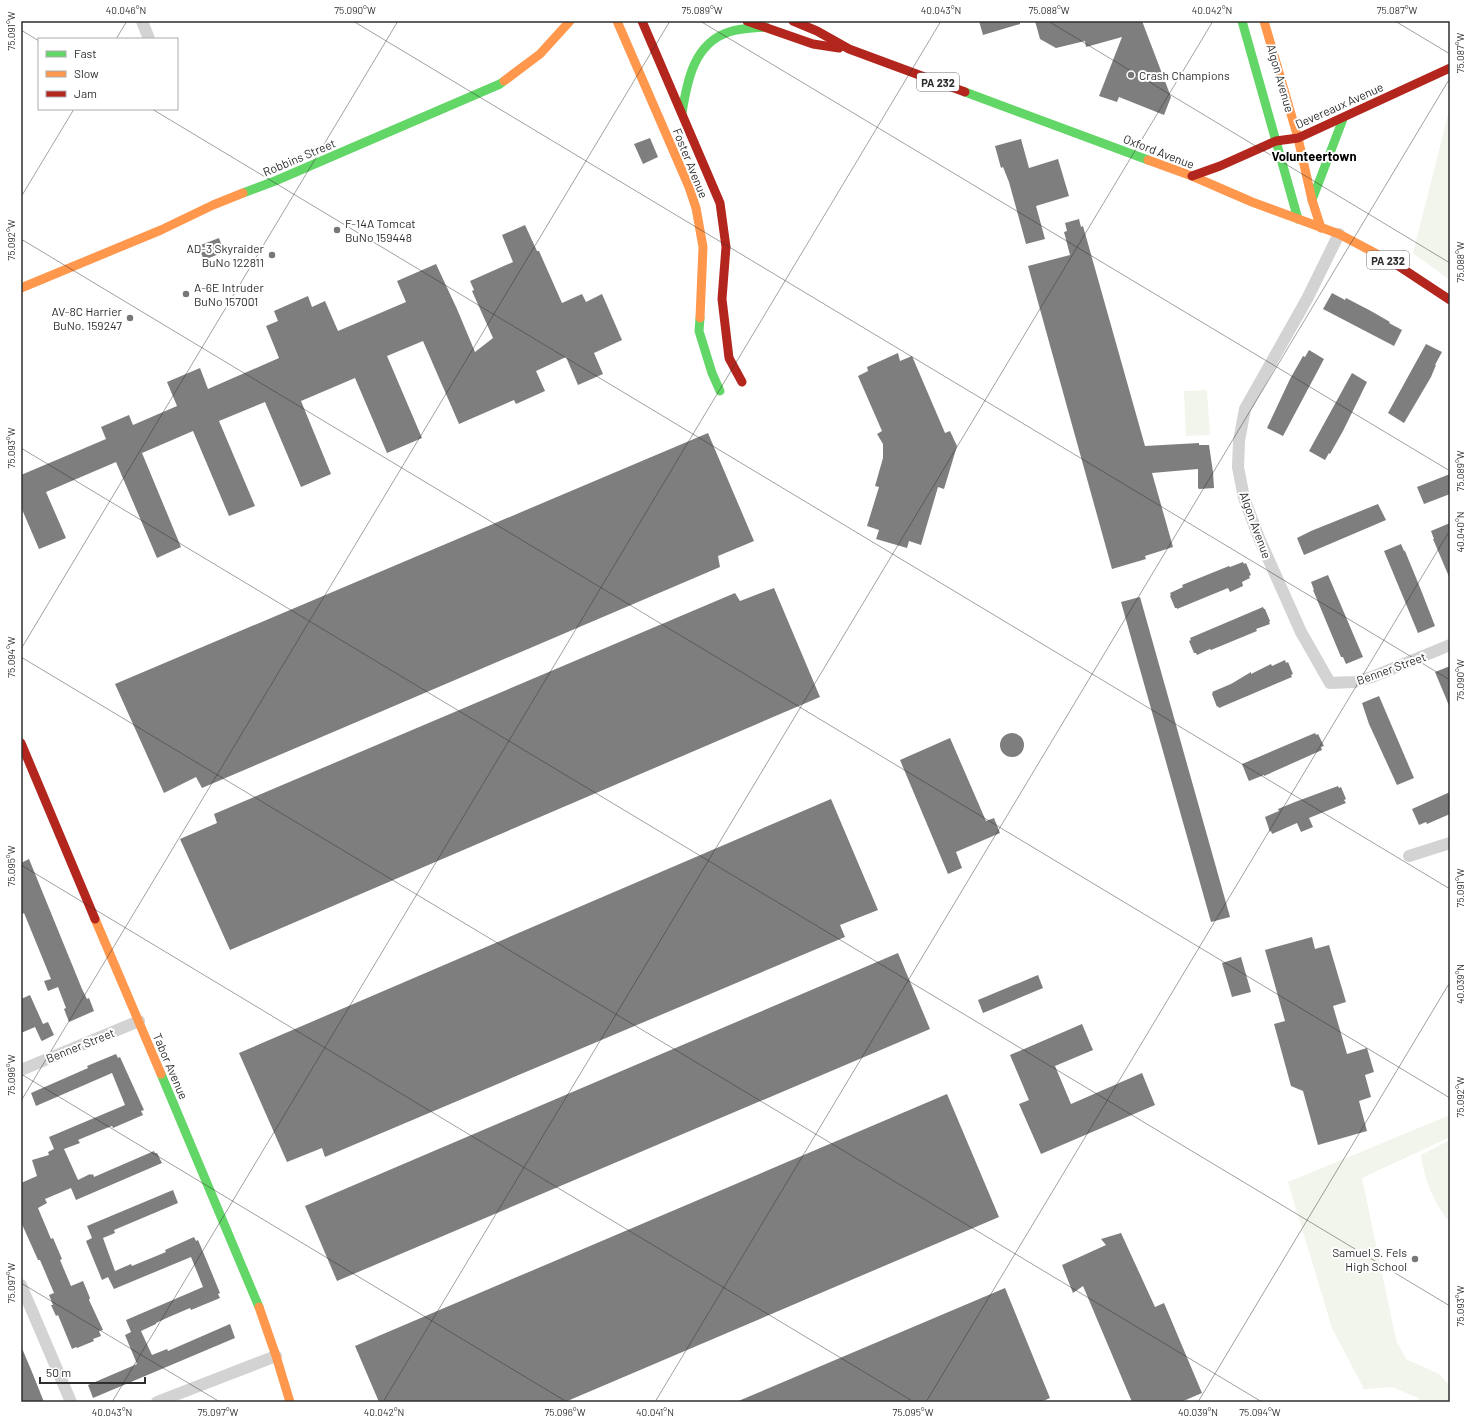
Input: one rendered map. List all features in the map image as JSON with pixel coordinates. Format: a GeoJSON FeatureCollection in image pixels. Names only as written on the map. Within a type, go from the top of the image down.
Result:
{"type":"FeatureCollection","features":[{"type":"Feature","properties":{"kind":"street"},"geometry":{"type":"LineString","coordinates":[[142,21],[150,38]]}},
{"type":"Feature","properties":{"kind":"street","name":"Robbins Street"},"geometry":{"type":"LineString","coordinates":[[21,288],[161,230],[213,205],[500,84],[540,54],[562,28],[570,21]]}},
{"type":"Feature","properties":{"kind":"street","name":"Foster Avenue"},"geometry":{"type":"LineString","coordinates":[[617,21],[689,187],[696,208],[703,247],[699,331],[712,373],[720,391]]}},
{"type":"Feature","properties":{"kind":"street","name":"Foster Avenue"},"geometry":{"type":"LineString","coordinates":[[642,21],[720,203],[726,247],[722,299],[729,358],[742,382]]}},
{"type":"Feature","properties":{"kind":"street","name":"Oxford Avenue"},"geometry":{"type":"LineString","coordinates":[[747,21],[813,44],[848,49]]}},
{"type":"Feature","properties":{"kind":"street","name":"Oxford Avenue"},"geometry":{"type":"LineString","coordinates":[[793,21],[817,31],[848,49],[1192,176],[1339,234],[1396,264],[1450,300]]}},
{"type":"Feature","properties":{"kind":"street","name":"Algon Avenue"},"geometry":{"type":"LineString","coordinates":[[1242,21],[1298,219]]}},
{"type":"Feature","properties":{"kind":"street","name":"Algon Avenue"},"geometry":{"type":"LineString","coordinates":[[1264,21],[1298,138],[1312,200],[1322,228]]}},
{"type":"Feature","properties":{"kind":"street"},"geometry":{"type":"LineString","coordinates":[[682,114],[688,81],[702,48],[722,34],[741,29],[767,27]]}},
{"type":"Feature","properties":{"kind":"street","name":"Devereaux Avenue"},"geometry":{"type":"LineString","coordinates":[[1192,176],[1220,166],[1276,141],[1298,138],[1343,119],[1411,85],[1450,68]]}},
{"type":"Feature","properties":{"kind":"street"},"geometry":{"type":"LineString","coordinates":[[1312,200],[1343,119]]}},
{"type":"Feature","properties":{"kind":"street","name":"Algon Avenue"},"geometry":{"type":"LineString","coordinates":[[1330,683],[1301,632],[1259,538],[1244,498],[1238,467],[1238,448],[1245,409],[1307,299],[1339,234]]}},
{"type":"Feature","properties":{"kind":"street","name":"Benner Street"},"geometry":{"type":"LineString","coordinates":[[1330,683],[1354,682],[1372,677],[1450,645]]}},
{"type":"Feature","properties":{"kind":"street","name":"Tabor Avenue"},"geometry":{"type":"LineString","coordinates":[[21,743],[256,1299],[290,1402]]}},
{"type":"Feature","properties":{"kind":"street"},"geometry":{"type":"LineString","coordinates":[[1409,856],[1450,843]]}},
{"type":"Feature","properties":{"kind":"street","name":"Benner Street"},"geometry":{"type":"LineString","coordinates":[[21,1070],[139,1021]]}},
{"type":"Feature","properties":{"kind":"street"},"geometry":{"type":"LineString","coordinates":[[21,1285],[71,1402]]}},
{"type":"Feature","properties":{"kind":"street"},"geometry":{"type":"LineString","coordinates":[[156,1402],[276,1356]]}},
{"type":"Feature","properties":{"kind":"shaded area"},"geometry":{"type":"Polygon","coordinates":[[[1450,107],[1450,280],[1413,253],[1450,107]]]}},
{"type":"Feature","properties":{"kind":"shaded area"},"geometry":{"type":"Polygon","coordinates":[[[1207,390],[1210,435],[1186,436],[1184,391],[1207,390]]]}},
{"type":"Feature","properties":{"kind":"shaded area"},"geometry":{"type":"Polygon","coordinates":[[[1450,1115],[1450,1137],[1362,1178],[1396,1340],[1406,1359],[1439,1374],[1450,1386],[1450,1402],[1421,1402],[1418,1398],[1392,1387],[1364,1389],[1332,1328],[1288,1182],[1450,1115]]]}},
{"type":"Feature","properties":{"kind":"shaded area"},"geometry":{"type":"Polygon","coordinates":[[[1450,1140],[1450,1223],[1434,1199],[1427,1182],[1421,1155],[1450,1140]]]}},
{"type":"Feature","properties":{"kind":"building"},"geometry":{"type":"Polygon","coordinates":[[[979,21],[1020,21],[1020,24],[983,35],[979,21]]]}},
{"type":"Feature","properties":{"kind":"building"},"geometry":{"type":"Polygon","coordinates":[[[1035,21],[1142,21],[1171,97],[1164,115],[1119,97],[1117,102],[1099,96],[1122,37],[1086,47],[1085,41],[1056,48],[1040,39],[1035,21]]]}},
{"type":"Feature","properties":{"kind":"building"},"geometry":{"type":"Polygon","coordinates":[[[650,138],[658,157],[643,164],[634,144],[650,138]]]}},
{"type":"Feature","properties":{"kind":"building"},"geometry":{"type":"Polygon","coordinates":[[[1021,139],[1029,168],[1058,159],[1069,196],[1036,206],[1045,239],[1026,244],[1009,182],[1003,167],[1001,168],[995,146],[1021,139]]]}},
{"type":"Feature","properties":{"kind":"building"},"geometry":{"type":"Polygon","coordinates":[[[1079,219],[1081,227],[1083,226],[1145,446],[1199,443],[1199,445],[1209,445],[1213,472],[1214,488],[1199,489],[1198,469],[1152,473],[1173,547],[1145,556],[1146,559],[1112,569],[1028,266],[1070,255],[1064,232],[1067,231],[1065,223],[1079,219]]]}},
{"type":"Feature","properties":{"kind":"building"},"geometry":{"type":"Polygon","coordinates":[[[525,225],[537,251],[539,251],[562,303],[582,294],[586,302],[602,294],[622,340],[594,353],[603,374],[578,385],[566,357],[536,371],[545,391],[516,404],[514,400],[459,424],[423,341],[387,356],[422,438],[387,453],[355,378],[301,401],[331,474],[301,487],[265,402],[219,421],[255,506],[229,516],[193,431],[142,453],[181,547],[157,558],[116,462],[46,492],[66,538],[39,549],[21,507],[21,475],[106,439],[101,427],[129,415],[133,425],[177,406],[167,382],[200,368],[208,389],[279,358],[266,326],[278,321],[274,311],[308,296],[312,307],[325,301],[338,331],[406,302],[397,281],[436,264],[475,352],[493,338],[472,291],[474,290],[470,281],[513,262],[502,235],[525,225]]]}},
{"type":"Feature","properties":{"kind":"building"},"geometry":{"type":"Polygon","coordinates":[[[219,238],[224,252],[204,260],[198,246],[219,238]]]}},
{"type":"Feature","properties":{"kind":"building"},"geometry":{"type":"Polygon","coordinates":[[[1332,293],[1345,300],[1346,298],[1371,311],[1402,330],[1394,346],[1323,309],[1332,293]]]}},
{"type":"Feature","properties":{"kind":"building"},"geometry":{"type":"Polygon","coordinates":[[[1426,344],[1442,352],[1431,377],[1404,423],[1388,413],[1426,344]]]}},
{"type":"Feature","properties":{"kind":"building"},"geometry":{"type":"Polygon","coordinates":[[[1309,350],[1324,359],[1283,436],[1267,428],[1290,379],[1303,356],[1305,357],[1309,350]]]}},
{"type":"Feature","properties":{"kind":"building"},"geometry":{"type":"Polygon","coordinates":[[[898,353],[900,361],[912,356],[945,433],[950,431],[957,446],[944,489],[938,487],[921,545],[909,541],[907,548],[876,539],[879,530],[867,526],[879,487],[875,486],[883,458],[883,444],[877,434],[882,431],[858,376],[868,371],[867,367],[898,353]]]}},
{"type":"Feature","properties":{"kind":"building"},"geometry":{"type":"Polygon","coordinates":[[[1352,373],[1367,382],[1343,431],[1325,460],[1309,451],[1352,373]]]}},
{"type":"Feature","properties":{"kind":"building"},"geometry":{"type":"Polygon","coordinates":[[[708,433],[754,541],[718,556],[720,567],[202,788],[196,777],[164,793],[115,684],[708,433]]]}},
{"type":"Feature","properties":{"kind":"building"},"geometry":{"type":"Polygon","coordinates":[[[1450,474],[1450,494],[1424,504],[1417,487],[1450,474]]]}},
{"type":"Feature","properties":{"kind":"building"},"geometry":{"type":"Polygon","coordinates":[[[1378,504],[1386,520],[1304,555],[1297,538],[1378,504]]]}},
{"type":"Feature","properties":{"kind":"building"},"geometry":{"type":"Polygon","coordinates":[[[1450,523],[1450,579],[1431,531],[1450,523]]]}},
{"type":"Feature","properties":{"kind":"building"},"geometry":{"type":"Polygon","coordinates":[[[1401,544],[1435,626],[1418,633],[1384,551],[1401,544]]]}},
{"type":"Feature","properties":{"kind":"building"},"geometry":{"type":"Polygon","coordinates":[[[1243,562],[1244,564],[1246,563],[1251,575],[1249,576],[1250,578],[1242,582],[1243,586],[1230,592],[1228,588],[1177,609],[1175,608],[1170,593],[1183,587],[1182,585],[1243,562]]]}},
{"type":"Feature","properties":{"kind":"building"},"geometry":{"type":"Polygon","coordinates":[[[1328,575],[1363,657],[1346,664],[1343,657],[1341,657],[1311,582],[1328,575]]]}},
{"type":"Feature","properties":{"kind":"building"},"geometry":{"type":"Polygon","coordinates":[[[774,588],[820,697],[230,950],[180,839],[217,823],[214,814],[735,593],[740,601],[774,588]]]}},
{"type":"Feature","properties":{"kind":"building"},"geometry":{"type":"Polygon","coordinates":[[[1140,597],[1230,917],[1211,922],[1121,602],[1140,597]]]}},
{"type":"Feature","properties":{"kind":"building"},"geometry":{"type":"Polygon","coordinates":[[[1263,607],[1270,624],[1211,650],[1210,649],[1197,655],[1194,653],[1189,641],[1191,640],[1190,638],[1263,607]]]}},
{"type":"Feature","properties":{"kind":"building"},"geometry":{"type":"Polygon","coordinates":[[[1285,660],[1286,663],[1288,662],[1293,674],[1291,675],[1292,677],[1219,708],[1218,706],[1217,707],[1212,692],[1231,684],[1251,672],[1251,674],[1271,664],[1272,666],[1285,660]]]}},
{"type":"Feature","properties":{"kind":"building"},"geometry":{"type":"Polygon","coordinates":[[[1450,666],[1450,708],[1435,672],[1450,666]]]}},
{"type":"Feature","properties":{"kind":"building"},"geometry":{"type":"Polygon","coordinates":[[[1379,696],[1414,778],[1397,785],[1369,724],[1362,703],[1379,696]]]}},
{"type":"Feature","properties":{"kind":"building"},"geometry":{"type":"Polygon","coordinates":[[[1012,733],[1017,734],[1023,740],[1023,750],[1017,756],[1012,757],[1007,756],[1001,750],[1000,745],[1001,740],[1007,734],[1012,733]]]}},
{"type":"Feature","properties":{"kind":"building"},"geometry":{"type":"Polygon","coordinates":[[[1315,733],[1316,735],[1318,734],[1324,746],[1321,747],[1322,750],[1264,776],[1249,781],[1242,764],[1315,733]]]}},
{"type":"Feature","properties":{"kind":"building"},"geometry":{"type":"Polygon","coordinates":[[[950,738],[986,821],[994,818],[1000,833],[956,852],[962,868],[948,874],[900,760],[950,738]]]}},
{"type":"Feature","properties":{"kind":"building"},"geometry":{"type":"Polygon","coordinates":[[[1338,786],[1339,788],[1341,787],[1346,803],[1309,818],[1313,827],[1301,832],[1297,823],[1272,834],[1271,831],[1270,832],[1265,817],[1279,811],[1278,809],[1338,786]]]}},
{"type":"Feature","properties":{"kind":"building"},"geometry":{"type":"Polygon","coordinates":[[[1450,792],[1450,814],[1427,824],[1426,822],[1419,825],[1412,809],[1450,792]]]}},
{"type":"Feature","properties":{"kind":"building"},"geometry":{"type":"Polygon","coordinates":[[[831,799],[878,910],[840,925],[845,937],[325,1157],[322,1148],[287,1162],[239,1053],[831,799]]]}},
{"type":"Feature","properties":{"kind":"building"},"geometry":{"type":"Polygon","coordinates":[[[29,859],[82,989],[87,999],[89,998],[94,1011],[69,1022],[64,1009],[66,1008],[58,987],[48,991],[44,981],[51,979],[24,913],[21,915],[21,863],[29,859]]]}},
{"type":"Feature","properties":{"kind":"building"},"geometry":{"type":"Polygon","coordinates":[[[1312,937],[1315,949],[1329,945],[1346,1002],[1333,1006],[1347,1054],[1367,1048],[1374,1072],[1365,1075],[1371,1097],[1359,1101],[1367,1131],[1318,1145],[1303,1091],[1291,1086],[1274,1024],[1285,1021],[1265,950],[1312,937]]]}},
{"type":"Feature","properties":{"kind":"building"},"geometry":{"type":"Polygon","coordinates":[[[898,953],[930,1029],[337,1281],[305,1206],[898,953]]]}},
{"type":"Feature","properties":{"kind":"building"},"geometry":{"type":"Polygon","coordinates":[[[1241,957],[1251,992],[1232,997],[1222,963],[1241,957]]]}},
{"type":"Feature","properties":{"kind":"building"},"geometry":{"type":"Polygon","coordinates":[[[1038,975],[1043,988],[983,1013],[978,1000],[1038,975]]]}},
{"type":"Feature","properties":{"kind":"building"},"geometry":{"type":"Polygon","coordinates":[[[30,995],[43,1024],[48,1022],[54,1035],[42,1041],[35,1027],[21,1033],[21,999],[30,995]]]}},
{"type":"Feature","properties":{"kind":"building"},"geometry":{"type":"Polygon","coordinates":[[[1082,1024],[1093,1050],[1055,1066],[1071,1104],[1142,1073],[1155,1105],[1041,1154],[1019,1104],[1029,1100],[1010,1055],[1082,1024]]]}},
{"type":"Feature","properties":{"kind":"building"},"geometry":{"type":"Polygon","coordinates":[[[116,1054],[118,1058],[120,1057],[144,1110],[141,1111],[143,1115],[113,1128],[112,1126],[78,1140],[80,1143],[64,1149],[78,1180],[90,1174],[93,1174],[94,1177],[154,1151],[157,1153],[162,1163],[76,1200],[71,1188],[45,1199],[47,1203],[38,1208],[51,1239],[53,1238],[62,1259],[60,1260],[71,1286],[83,1281],[90,1298],[89,1300],[103,1330],[99,1331],[101,1336],[93,1339],[94,1341],[72,1349],[58,1315],[56,1316],[51,1305],[53,1305],[49,1295],[54,1293],[40,1260],[38,1260],[21,1222],[21,1183],[37,1176],[32,1160],[49,1155],[48,1152],[54,1149],[49,1137],[125,1105],[112,1073],[36,1106],[31,1093],[116,1054]]]}},
{"type":"Feature","properties":{"kind":"building"},"geometry":{"type":"Polygon","coordinates":[[[947,1094],[999,1217],[565,1402],[379,1402],[355,1346],[947,1094]]]}},
{"type":"Feature","properties":{"kind":"building"},"geometry":{"type":"Polygon","coordinates":[[[173,1190],[178,1203],[114,1230],[115,1233],[103,1238],[115,1271],[131,1264],[132,1266],[166,1252],[165,1250],[194,1237],[196,1241],[198,1240],[220,1293],[218,1294],[220,1298],[191,1310],[190,1308],[141,1331],[152,1355],[167,1349],[168,1351],[230,1324],[235,1338],[93,1398],[88,1385],[137,1364],[125,1335],[131,1332],[126,1320],[203,1287],[191,1257],[114,1289],[108,1277],[102,1280],[86,1241],[92,1238],[87,1226],[173,1190]]]}},
{"type":"Feature","properties":{"kind":"building"},"geometry":{"type":"Polygon","coordinates":[[[1121,1233],[1155,1307],[1164,1303],[1202,1393],[1181,1402],[1132,1402],[1083,1286],[1073,1293],[1062,1265],[1106,1245],[1101,1239],[1121,1233]]]}},
{"type":"Feature","properties":{"kind":"building"},"geometry":{"type":"Polygon","coordinates":[[[1005,1288],[1050,1398],[1041,1402],[736,1402],[1005,1288]]]}},
{"type":"Feature","properties":{"kind":"building"},"geometry":{"type":"Polygon","coordinates":[[[21,1346],[32,1372],[44,1402],[21,1402],[21,1346]]]}},
{"type":"Feature","properties":{"kind":"traffic: fast"},"geometry":{"type":"LineString","coordinates":[[1242,21],[1298,219]]}},
{"type":"Feature","properties":{"kind":"traffic: fast"},"geometry":{"type":"LineString","coordinates":[[682,113],[687,88],[694,65],[700,54],[708,45],[717,37],[729,32],[766,27]]}},
{"type":"Feature","properties":{"kind":"traffic: fast"},"geometry":{"type":"LineString","coordinates":[[243,193],[275,181],[504,81]]}},
{"type":"Feature","properties":{"kind":"traffic: fast"},"geometry":{"type":"LineString","coordinates":[[965,92],[1148,160]]}},
{"type":"Feature","properties":{"kind":"traffic: fast"},"geometry":{"type":"LineString","coordinates":[[1312,200],[1343,119]]}},
{"type":"Feature","properties":{"kind":"traffic: fast"},"geometry":{"type":"LineString","coordinates":[[700,318],[699,331],[712,373],[720,391]]}},
{"type":"Feature","properties":{"kind":"traffic: fast"},"geometry":{"type":"LineString","coordinates":[[161,1074],[259,1307]]}},
{"type":"Feature","properties":{"kind":"traffic: slow"},"geometry":{"type":"LineString","coordinates":[[504,81],[540,54],[570,21]]}},
{"type":"Feature","properties":{"kind":"traffic: slow"},"geometry":{"type":"LineString","coordinates":[[617,21],[689,187],[696,208],[703,247],[700,318]]}},
{"type":"Feature","properties":{"kind":"traffic: slow"},"geometry":{"type":"LineString","coordinates":[[1264,21],[1298,138],[1312,200],[1321,228]]}},
{"type":"Feature","properties":{"kind":"traffic: slow"},"geometry":{"type":"LineString","coordinates":[[1148,160],[1192,176],[1252,202],[1339,234],[1394,263]]}},
{"type":"Feature","properties":{"kind":"traffic: slow"},"geometry":{"type":"LineString","coordinates":[[21,288],[161,230],[213,205],[243,193]]}},
{"type":"Feature","properties":{"kind":"traffic: slow"},"geometry":{"type":"LineString","coordinates":[[95,919],[161,1074]]}},
{"type":"Feature","properties":{"kind":"traffic: slow"},"geometry":{"type":"LineString","coordinates":[[259,1307],[290,1402]]}},
{"type":"Feature","properties":{"kind":"traffic: jam"},"geometry":{"type":"LineString","coordinates":[[642,21],[720,203],[726,247],[722,299],[729,358],[742,382]]}},
{"type":"Feature","properties":{"kind":"traffic: jam"},"geometry":{"type":"LineString","coordinates":[[747,21],[813,44],[839,48]]}},
{"type":"Feature","properties":{"kind":"traffic: jam"},"geometry":{"type":"LineString","coordinates":[[793,21],[817,31],[849,49],[965,92]]}},
{"type":"Feature","properties":{"kind":"traffic: jam"},"geometry":{"type":"LineString","coordinates":[[1192,176],[1220,166],[1276,141],[1298,138],[1450,68]]}},
{"type":"Feature","properties":{"kind":"traffic: jam"},"geometry":{"type":"LineString","coordinates":[[1394,263],[1450,300]]}},
{"type":"Feature","properties":{"kind":"traffic: jam"},"geometry":{"type":"LineString","coordinates":[[21,743],[95,919]]}},
{"type":"Feature","properties":{"kind":"place","name":"Crash Champions"},"geometry":{"type":"Point","coordinates":[1131,75]}},
{"type":"Feature","properties":{"kind":"place","name":"F-14A Tomcat BuNo 159448"},"geometry":{"type":"Point","coordinates":[337,230]}},
{"type":"Feature","properties":{"kind":"place","name":"AD-3 Skyraider BuNo 122811"},"geometry":{"type":"Point","coordinates":[272,255]}},
{"type":"Feature","properties":{"kind":"place","name":"A-6E Intruder BuNo 157001"},"geometry":{"type":"Point","coordinates":[186,294]}},
{"type":"Feature","properties":{"kind":"place","name":"AV-8C Harrier BuNo. 159247"},"geometry":{"type":"Point","coordinates":[130,318]}},
{"type":"Feature","properties":{"kind":"place","name":"Samuel S. Fels High School"},"geometry":{"type":"Point","coordinates":[1415,1259]}},
{"type":"Feature","properties":{"kind":"district","name":"Volunteertown"},"geometry":{"type":"Point","coordinates":[1314,156]}}]}
